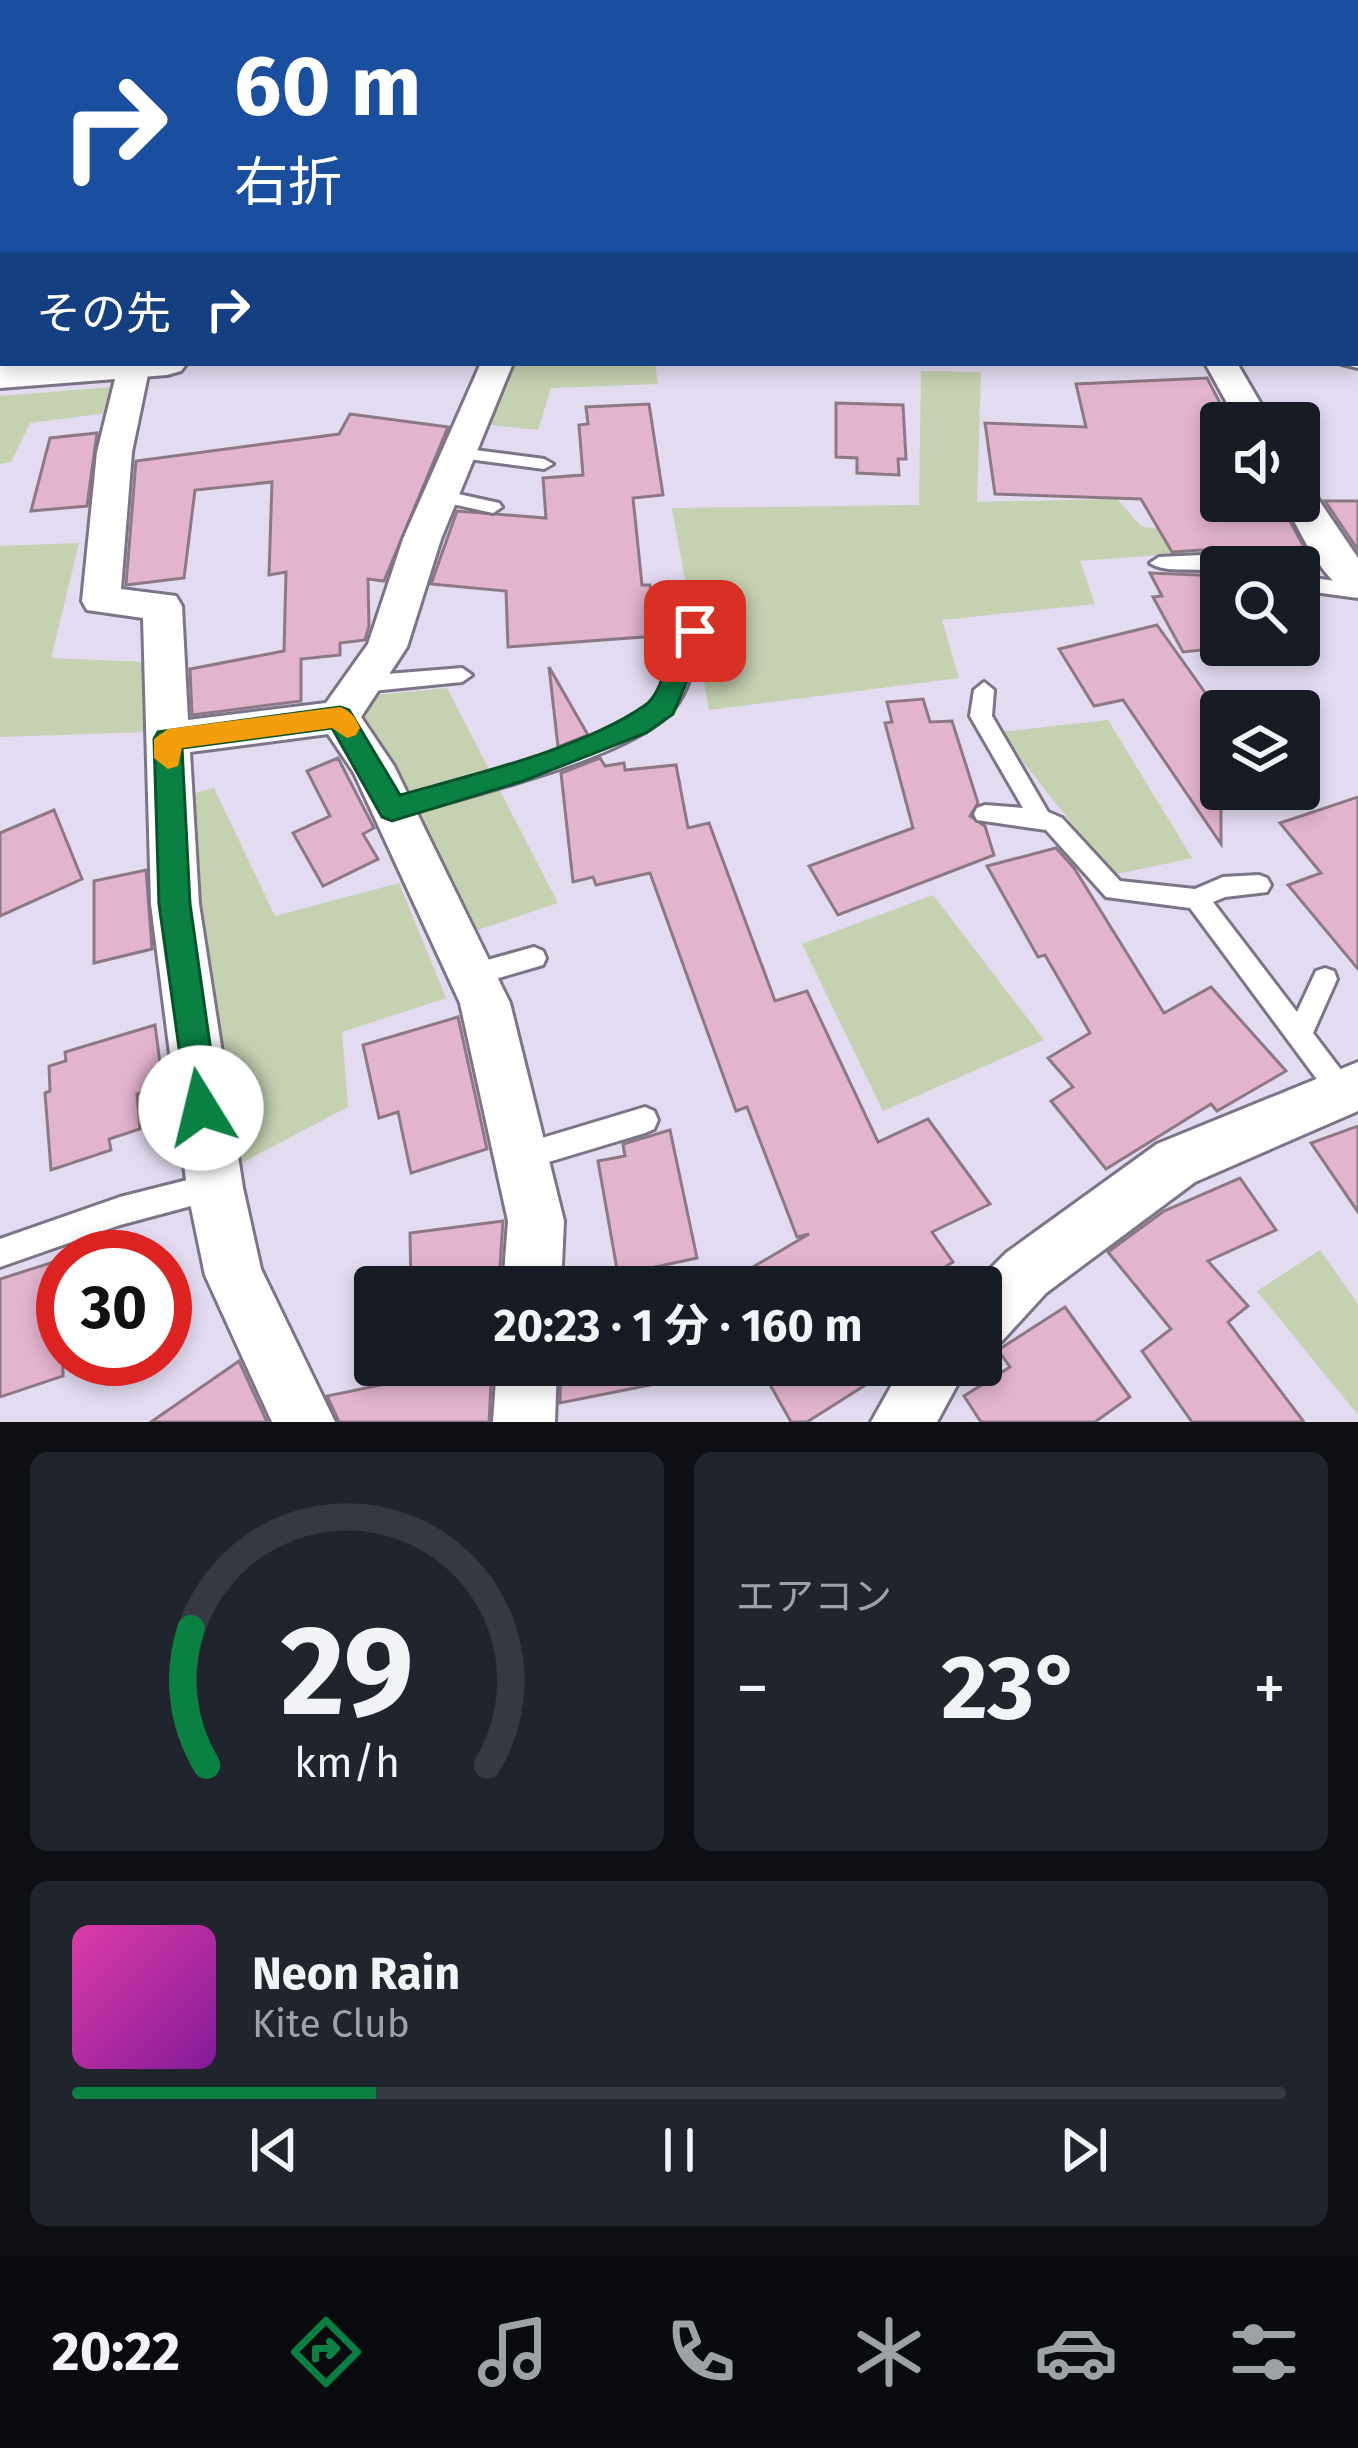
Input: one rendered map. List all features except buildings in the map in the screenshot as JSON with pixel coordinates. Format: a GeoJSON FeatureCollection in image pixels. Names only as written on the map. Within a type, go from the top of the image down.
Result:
{"type":"FeatureCollection","features":[{"type":"Feature","properties":{"kind":"street"},"geometry":{"type":"LineString","coordinates":[[0,376],[126,366]]}},
{"type":"Feature","properties":{"kind":"street"},"geometry":{"type":"LineString","coordinates":[[150,366],[122,405],[108,491],[101,602],[162,606],[175,904],[215,1188],[234,1275],[304,1422]]}},
{"type":"Feature","properties":{"kind":"street"},"geometry":{"type":"LineString","coordinates":[[168,739],[351,701],[387,646],[440,496],[496,366]]}},
{"type":"Feature","properties":{"kind":"street"},"geometry":{"type":"LineString","coordinates":[[1223,366],[1243,402]]}},
{"type":"Feature","properties":{"kind":"street"},"geometry":{"type":"LineString","coordinates":[[1314,522],[1358,587]]}},
{"type":"Feature","properties":{"kind":"street"},"geometry":{"type":"LineString","coordinates":[[351,701],[372,766],[484,1003],[536,1221],[533,1266]]}},
{"type":"Feature","properties":{"kind":"street"},"geometry":{"type":"LineString","coordinates":[[1002,1298],[1026,1273],[1176,1163],[1350,1089]]}},
{"type":"Feature","properties":{"kind":"street"},"geometry":{"type":"LineString","coordinates":[[524,1422],[526,1386]]}},
{"type":"Feature","properties":{"kind":"street"},"geometry":{"type":"LineString","coordinates":[[902,1422],[925,1386]]}},
{"type":"Feature","properties":{"kind":"lane"},"geometry":{"type":"LineString","coordinates":[[458,453],[544,464]]}},
{"type":"Feature","properties":{"kind":"lane"},"geometry":{"type":"LineString","coordinates":[[440,496],[493,507]]}},
{"type":"Feature","properties":{"kind":"lane"},"geometry":{"type":"LineString","coordinates":[[1159,563],[1200,561]]}},
{"type":"Feature","properties":{"kind":"lane"},"geometry":{"type":"LineString","coordinates":[[1320,585],[1358,587]]}},
{"type":"Feature","properties":{"kind":"lane"},"geometry":{"type":"LineString","coordinates":[[392,809],[513,774],[636,726],[663,707],[695,631]]}},
{"type":"Feature","properties":{"kind":"lane"},"geometry":{"type":"LineString","coordinates":[[351,701],[462,675]]}},
{"type":"Feature","properties":{"kind":"lane"},"geometry":{"type":"LineString","coordinates":[[984,690],[981,716],[1040,818]]}},
{"type":"Feature","properties":{"kind":"lane"},"geometry":{"type":"LineString","coordinates":[[985,814],[1040,818],[1054,824],[1114,890],[1196,899],[1223,887],[1259,885]]}},
{"type":"Feature","properties":{"kind":"lane"},"geometry":{"type":"LineString","coordinates":[[1196,899],[1299,1035],[1350,1089]]}},
{"type":"Feature","properties":{"kind":"lane"},"geometry":{"type":"LineString","coordinates":[[471,975],[534,958]]}},
{"type":"Feature","properties":{"kind":"lane"},"geometry":{"type":"LineString","coordinates":[[1299,1035],[1325,980]]}},
{"type":"Feature","properties":{"kind":"lane"},"geometry":{"type":"LineString","coordinates":[[522,1157],[645,1120]]}},
{"type":"Feature","properties":{"kind":"lane"},"geometry":{"type":"LineString","coordinates":[[0,1253],[120,1211],[215,1188]]}},
{"type":"Feature","properties":{"kind":"green space"},"geometry":{"type":"Polygon","coordinates":[[[511,366],[655,366],[658,384],[551,388],[538,430],[484,424],[511,366]]]}},
{"type":"Feature","properties":{"kind":"green space"},"geometry":{"type":"Polygon","coordinates":[[[921,371],[981,372],[977,502],[1117,499],[1142,527],[1177,530],[1185,553],[1080,561],[1095,604],[942,620],[959,678],[709,710],[672,508],[919,505],[921,371]]]}},
{"type":"Feature","properties":{"kind":"green space"},"geometry":{"type":"Polygon","coordinates":[[[112,387],[107,413],[30,423],[11,462],[0,464],[0,396],[112,387]]]}},
{"type":"Feature","properties":{"kind":"green space"},"geometry":{"type":"Polygon","coordinates":[[[79,543],[51,658],[143,662],[147,732],[0,737],[0,546],[79,543]]]}},
{"type":"Feature","properties":{"kind":"green space"},"geometry":{"type":"Polygon","coordinates":[[[447,688],[558,903],[472,932],[360,713],[375,695],[447,688]]]}},
{"type":"Feature","properties":{"kind":"green space"},"geometry":{"type":"Polygon","coordinates":[[[1108,720],[1192,858],[1113,875],[999,732],[1108,720]]]}},
{"type":"Feature","properties":{"kind":"green space"},"geometry":{"type":"Polygon","coordinates":[[[214,788],[275,916],[399,883],[446,998],[342,1032],[348,1107],[226,1171],[181,797],[214,788]]]}},
{"type":"Feature","properties":{"kind":"green space"},"geometry":{"type":"Polygon","coordinates":[[[933,895],[1044,1040],[883,1111],[802,944],[933,895]]]}},
{"type":"Feature","properties":{"kind":"green space"},"geometry":{"type":"Polygon","coordinates":[[[1320,1250],[1358,1304],[1358,1415],[1257,1291],[1320,1250]]]}},
{"type":"Feature","properties":{"kind":"slow traffic"},"geometry":{"type":"LineString","coordinates":[[168,758],[168,739],[340,717],[347,728]]}},
{"type":"Feature","properties":{"kind":"route"},"geometry":{"type":"LineString","coordinates":[[201,1108],[175,904],[168,739],[340,717],[372,766],[392,809],[513,774],[636,726],[663,707],[695,631]]}}]}
